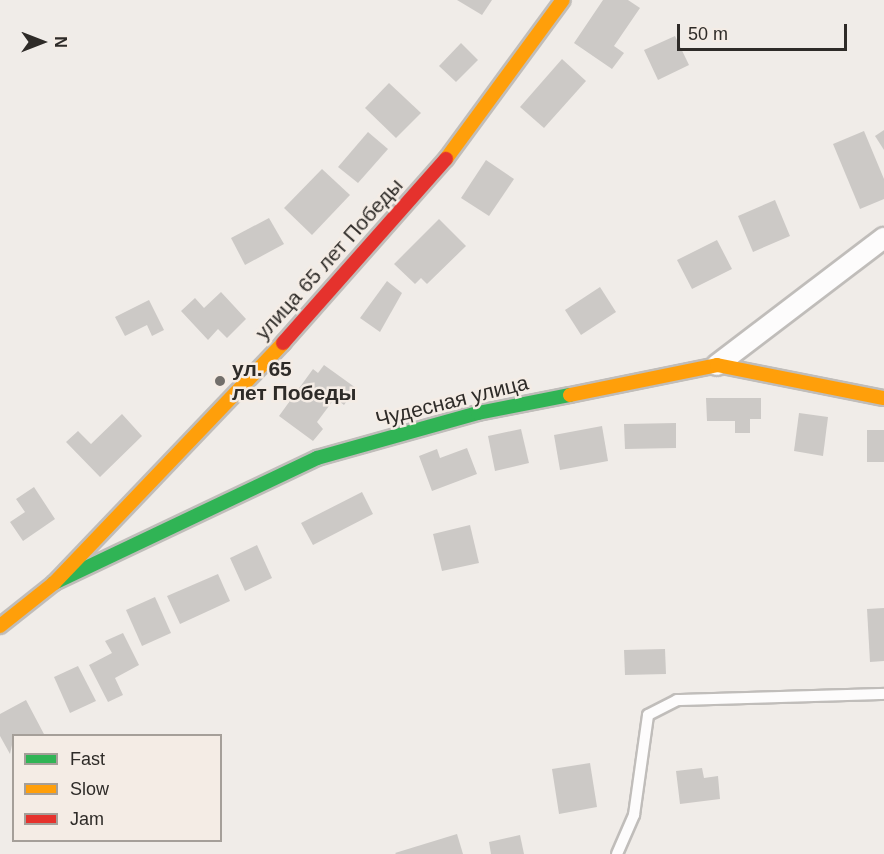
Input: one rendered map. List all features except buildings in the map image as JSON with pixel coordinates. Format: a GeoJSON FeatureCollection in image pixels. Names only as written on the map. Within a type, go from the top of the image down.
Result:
{"type":"FeatureCollection","features":[{"type":"Feature","properties":{"kind":"street","name":"улица 65 лет Победы"},"geometry":{"type":"LineString","coordinates":[[0,626],[54,583],[214,421],[465,138],[563,0]]}},
{"type":"Feature","properties":{"kind":"street"},"geometry":{"type":"LineString","coordinates":[[717,365],[884,238]]}},
{"type":"Feature","properties":{"kind":"street","name":"Чудесная улица"},"geometry":{"type":"LineString","coordinates":[[54,583],[316,458],[478,413],[717,365],[884,398]]}},
{"type":"Feature","properties":{"kind":"lane"},"geometry":{"type":"LineString","coordinates":[[617,854],[634,815],[648,715],[677,700],[884,694]]}},
{"type":"Feature","properties":{"kind":"traffic: fast"},"geometry":{"type":"LineString","coordinates":[[54,583],[317,458],[478,413],[570,395]]}},
{"type":"Feature","properties":{"kind":"traffic: slow"},"geometry":{"type":"LineString","coordinates":[[446,159],[563,0]]}},
{"type":"Feature","properties":{"kind":"traffic: slow"},"geometry":{"type":"LineString","coordinates":[[0,626],[54,583],[283,343]]}},
{"type":"Feature","properties":{"kind":"traffic: slow"},"geometry":{"type":"LineString","coordinates":[[570,395],[717,365],[884,398]]}},
{"type":"Feature","properties":{"kind":"traffic: jam"},"geometry":{"type":"LineString","coordinates":[[283,343],[446,159]]}},
{"type":"Feature","properties":{"kind":"place","name":"ул. 65 лет Победы"},"geometry":{"type":"Point","coordinates":[220,381]}}]}
